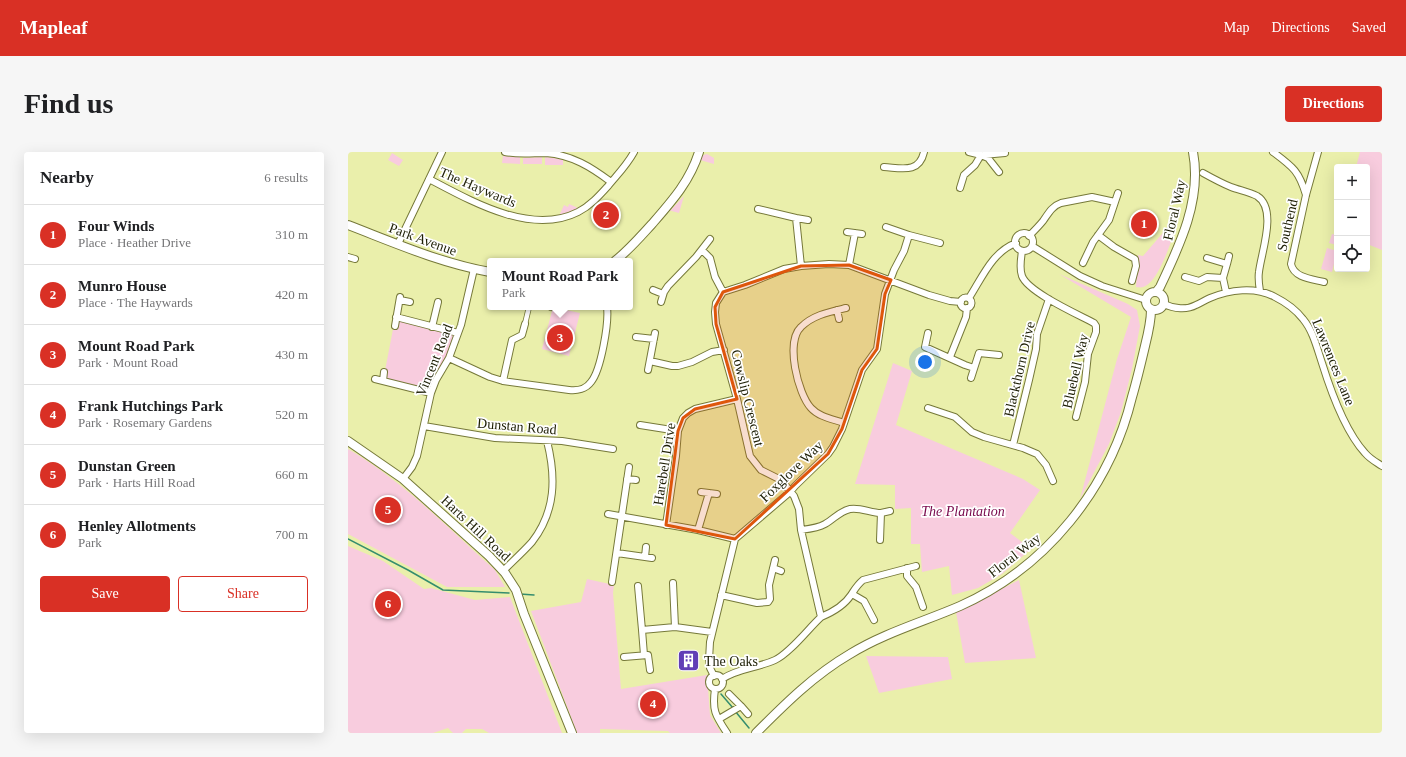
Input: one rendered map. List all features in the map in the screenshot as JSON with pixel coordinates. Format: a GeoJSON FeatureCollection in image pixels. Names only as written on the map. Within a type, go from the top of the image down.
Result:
{"type":"FeatureCollection","features":[{"type":"Feature","properties":{"kind":"street"},"geometry":{"type":"LineString","coordinates":[[398,244],[442,152]]}},
{"type":"Feature","properties":{"kind":"street"},"geometry":{"type":"LineString","coordinates":[[505,152],[545,153],[564,156],[583,163],[611,182]]}},
{"type":"Feature","properties":{"kind":"street","name":"The Haywards"},"geometry":{"type":"LineString","coordinates":[[429,180],[494,210],[525,218],[543,220],[560,219],[586,207],[611,182],[634,152]]}},
{"type":"Feature","properties":{"kind":"street"},"geometry":{"type":"LineString","coordinates":[[618,258],[636,241],[681,190],[691,173],[699,152]]}},
{"type":"Feature","properties":{"kind":"street"},"geometry":{"type":"LineString","coordinates":[[884,167],[910,168],[920,162],[924,152]]}},
{"type":"Feature","properties":{"kind":"street"},"geometry":{"type":"LineString","coordinates":[[969,152],[988,158],[999,172]]}},
{"type":"Feature","properties":{"kind":"street","name":"Floral Way"},"geometry":{"type":"LineString","coordinates":[[1156,292],[1160,287],[1178,249],[1188,218],[1194,188],[1195,172],[1193,152]]}},
{"type":"Feature","properties":{"kind":"street"},"geometry":{"type":"LineString","coordinates":[[1273,152],[1297,172],[1306,195]]}},
{"type":"Feature","properties":{"kind":"street","name":"Southend"},"geometry":{"type":"LineString","coordinates":[[1318,152],[1306,195],[1291,261],[1291,267],[1299,275],[1324,282]]}},
{"type":"Feature","properties":{"kind":"street"},"geometry":{"type":"LineString","coordinates":[[981,155],[1005,153]]}},
{"type":"Feature","properties":{"kind":"street"},"geometry":{"type":"LineString","coordinates":[[960,188],[964,175],[975,165],[981,155]]}},
{"type":"Feature","properties":{"kind":"street"},"geometry":{"type":"LineString","coordinates":[[1164,304],[1170,307],[1178,308],[1191,307],[1226,292],[1260,291],[1258,273],[1263,253],[1268,213],[1265,204],[1261,199],[1254,195],[1223,183],[1203,173]]}},
{"type":"Feature","properties":{"kind":"street"},"geometry":{"type":"LineString","coordinates":[[1083,263],[1093,242],[1109,220],[1118,193]]}},
{"type":"Feature","properties":{"kind":"street"},"geometry":{"type":"LineString","coordinates":[[1029,236],[1043,221],[1049,211],[1057,204],[1092,197],[1115,202]]}},
{"type":"Feature","properties":{"kind":"street"},"geometry":{"type":"LineString","coordinates":[[758,209],[808,220]]}},
{"type":"Feature","properties":{"kind":"street"},"geometry":{"type":"LineString","coordinates":[[796,218],[801,266]]}},
{"type":"Feature","properties":{"kind":"street","name":"Park Avenue"},"geometry":{"type":"LineString","coordinates":[[348,225],[435,258],[487,271]]}},
{"type":"Feature","properties":{"kind":"street"},"geometry":{"type":"LineString","coordinates":[[886,227],[940,243]]}},
{"type":"Feature","properties":{"kind":"street"},"geometry":{"type":"LineString","coordinates":[[847,232],[862,234]]}},
{"type":"Feature","properties":{"kind":"street"},"geometry":{"type":"LineString","coordinates":[[849,265],[855,233]]}},
{"type":"Feature","properties":{"kind":"street"},"geometry":{"type":"LineString","coordinates":[[970,298],[996,256],[1004,249],[1016,243],[1016,240],[1020,235],[1026,234],[1033,240],[1032,246],[1029,250],[1022,251],[1018,248],[1016,243]]}},
{"type":"Feature","properties":{"kind":"street","name":"Foxglove Way"},"geometry":{"type":"LineString","coordinates":[[735,539],[790,492],[828,454],[833,447],[844,423],[862,370],[877,349],[885,294],[894,270],[904,251],[909,235]]}},
{"type":"Feature","properties":{"kind":"street"},"geometry":{"type":"LineString","coordinates":[[1098,235],[1135,260],[1136,266],[1132,281]]}},
{"type":"Feature","properties":{"kind":"street"},"geometry":{"type":"LineString","coordinates":[[661,302],[663,294],[668,286],[702,250],[710,239]]}},
{"type":"Feature","properties":{"kind":"street"},"geometry":{"type":"LineString","coordinates":[[1032,246],[1080,276],[1102,286],[1146,300]]}},
{"type":"Feature","properties":{"kind":"street"},"geometry":{"type":"LineString","coordinates":[[702,250],[710,258],[715,277],[723,292],[784,270],[801,266],[829,264],[849,265],[942,299],[961,302]]}},
{"type":"Feature","properties":{"kind":"street","name":"Bluebell Way"},"geometry":{"type":"LineString","coordinates":[[1022,251],[1020,268],[1024,281],[1027,285],[1049,299],[1094,323],[1097,329],[1088,354],[1085,382],[1076,417]]}},
{"type":"Feature","properties":{"kind":"street"},"geometry":{"type":"LineString","coordinates":[[1226,292],[1223,278],[1229,256]]}},
{"type":"Feature","properties":{"kind":"street"},"geometry":{"type":"LineString","coordinates":[[348,257],[355,259]]}},
{"type":"Feature","properties":{"kind":"street"},"geometry":{"type":"LineString","coordinates":[[1207,258],[1227,264]]}},
{"type":"Feature","properties":{"kind":"street","name":"Vincent Road"},"geometry":{"type":"LineString","coordinates":[[403,479],[415,461],[431,394],[436,380],[449,358],[458,334],[474,269]]}},
{"type":"Feature","properties":{"kind":"street"},"geometry":{"type":"LineString","coordinates":[[1185,277],[1199,281],[1207,277],[1223,278]]}},
{"type":"Feature","properties":{"kind":"street"},"geometry":{"type":"LineString","coordinates":[[653,290],[663,294]]}},
{"type":"Feature","properties":{"kind":"street","name":"Lawrences Lane"},"geometry":{"type":"LineString","coordinates":[[1260,291],[1274,296],[1297,312],[1304,319],[1310,330],[1330,388],[1354,439],[1365,454],[1382,466]]}},
{"type":"Feature","properties":{"kind":"street","name":"Cowslip Crescent"},"geometry":{"type":"LineString","coordinates":[[723,292],[716,303],[714,312],[737,399],[750,456],[765,473],[781,480],[794,496],[799,509],[801,530],[821,617]]}},
{"type":"Feature","properties":{"kind":"street"},"geometry":{"type":"LineString","coordinates":[[1156,292],[1163,296],[1164,304],[1163,307],[1157,311],[1151,310],[1146,306],[1146,300],[1148,294],[1156,292]]}},
{"type":"Feature","properties":{"kind":"street"},"geometry":{"type":"LineString","coordinates":[[395,326],[400,298],[410,302]]}},
{"type":"Feature","properties":{"kind":"street"},"geometry":{"type":"LineString","coordinates":[[961,302],[964,298],[970,298]]}},
{"type":"Feature","properties":{"kind":"street"},"geometry":{"type":"LineString","coordinates":[[950,358],[966,317],[967,308],[972,304],[970,298]]}},
{"type":"Feature","properties":{"kind":"street","name":"Blackthorn Drive"},"geometry":{"type":"LineString","coordinates":[[1013,445],[1036,349],[1037,334],[1049,299]]}},
{"type":"Feature","properties":{"kind":"street"},"geometry":{"type":"LineString","coordinates":[[432,326],[438,302]]}},
{"type":"Feature","properties":{"kind":"street"},"geometry":{"type":"LineString","coordinates":[[961,302],[963,307],[967,308]]}},
{"type":"Feature","properties":{"kind":"street"},"geometry":{"type":"LineString","coordinates":[[844,423],[817,414],[806,402],[801,388],[793,352],[794,340],[800,327],[821,314],[846,308]]}},
{"type":"Feature","properties":{"kind":"street"},"geometry":{"type":"LineString","coordinates":[[503,381],[512,340],[522,335],[528,310]]}},
{"type":"Feature","properties":{"kind":"street"},"geometry":{"type":"LineString","coordinates":[[449,358],[490,377],[503,381],[574,391],[587,386],[594,378],[604,345],[607,326],[607,310]]}},
{"type":"Feature","properties":{"kind":"street"},"geometry":{"type":"LineString","coordinates":[[837,310],[839,319]]}},
{"type":"Feature","properties":{"kind":"street","name":"Floral Way"},"geometry":{"type":"LineString","coordinates":[[756,733],[809,682],[836,663],[871,642],[960,606],[997,586],[1020,570],[1067,526],[1098,482],[1110,460],[1122,431],[1139,371],[1151,320],[1151,310]]}},
{"type":"Feature","properties":{"kind":"street"},"geometry":{"type":"LineString","coordinates":[[396,317],[458,334]]}},
{"type":"Feature","properties":{"kind":"street"},"geometry":{"type":"LineString","coordinates":[[928,333],[925,347],[974,368]]}},
{"type":"Feature","properties":{"kind":"street"},"geometry":{"type":"LineString","coordinates":[[636,337],[655,336],[648,370]]}},
{"type":"Feature","properties":{"kind":"street"},"geometry":{"type":"LineString","coordinates":[[650,361],[678,366],[692,362],[712,352],[724,350]]}},
{"type":"Feature","properties":{"kind":"street"},"geometry":{"type":"LineString","coordinates":[[971,378],[979,353],[999,355]]}},
{"type":"Feature","properties":{"kind":"street"},"geometry":{"type":"LineString","coordinates":[[383,381],[384,372]]}},
{"type":"Feature","properties":{"kind":"street"},"geometry":{"type":"LineString","coordinates":[[375,379],[431,394]]}},
{"type":"Feature","properties":{"kind":"street","name":"Harebell Drive"},"geometry":{"type":"LineString","coordinates":[[666,524],[678,431],[683,418],[691,411],[737,399]]}},
{"type":"Feature","properties":{"kind":"street"},"geometry":{"type":"LineString","coordinates":[[928,408],[955,417],[972,432],[1037,454],[1046,465],[1053,481]]}},
{"type":"Feature","properties":{"kind":"street"},"geometry":{"type":"LineString","coordinates":[[640,425],[678,431]]}},
{"type":"Feature","properties":{"kind":"street","name":"Dunstan Road"},"geometry":{"type":"LineString","coordinates":[[424,426],[495,438],[579,443],[609,450]]}},
{"type":"Feature","properties":{"kind":"street","name":"Harts Hill Road"},"geometry":{"type":"LineString","coordinates":[[348,441],[403,479],[490,556],[503,571],[516,590],[524,614],[572,733]]}},
{"type":"Feature","properties":{"kind":"street"},"geometry":{"type":"LineString","coordinates":[[503,571],[532,542],[541,528],[548,512],[553,471],[547,441]]}},
{"type":"Feature","properties":{"kind":"street"},"geometry":{"type":"LineString","coordinates":[[612,582],[629,467]]}},
{"type":"Feature","properties":{"kind":"street"},"geometry":{"type":"LineString","coordinates":[[627,479],[636,480]]}},
{"type":"Feature","properties":{"kind":"street"},"geometry":{"type":"LineString","coordinates":[[701,492],[717,494]]}},
{"type":"Feature","properties":{"kind":"street"},"geometry":{"type":"LineString","coordinates":[[698,530],[709,493]]}},
{"type":"Feature","properties":{"kind":"street"},"geometry":{"type":"LineString","coordinates":[[801,530],[818,527],[842,512],[850,509],[881,513],[890,512]]}},
{"type":"Feature","properties":{"kind":"street"},"geometry":{"type":"LineString","coordinates":[[880,540],[881,513]]}},
{"type":"Feature","properties":{"kind":"street","name":"Harebell Drive"},"geometry":{"type":"LineString","coordinates":[[608,514],[698,530],[735,539]]}},
{"type":"Feature","properties":{"kind":"street"},"geometry":{"type":"LineString","coordinates":[[714,676],[710,668],[709,660],[712,632],[735,539]]}},
{"type":"Feature","properties":{"kind":"street"},"geometry":{"type":"LineString","coordinates":[[644,557],[646,547]]}},
{"type":"Feature","properties":{"kind":"street"},"geometry":{"type":"LineString","coordinates":[[617,553],[652,558]]}},
{"type":"Feature","properties":{"kind":"street"},"geometry":{"type":"LineString","coordinates":[[721,595],[756,603],[768,602],[770,599],[769,585],[775,560]]}},
{"type":"Feature","properties":{"kind":"street"},"geometry":{"type":"LineString","coordinates":[[714,676],[722,678],[736,671],[777,659],[821,617],[835,611],[845,603],[857,584],[863,580],[916,566]]}},
{"type":"Feature","properties":{"kind":"street"},"geometry":{"type":"LineString","coordinates":[[773,568],[781,571]]}},
{"type":"Feature","properties":{"kind":"street"},"geometry":{"type":"LineString","coordinates":[[906,568],[907,576],[916,586],[922,607]]}},
{"type":"Feature","properties":{"kind":"street"},"geometry":{"type":"LineString","coordinates":[[674,583],[675,627]]}},
{"type":"Feature","properties":{"kind":"street"},"geometry":{"type":"LineString","coordinates":[[638,586],[644,655]]}},
{"type":"Feature","properties":{"kind":"street"},"geometry":{"type":"LineString","coordinates":[[852,594],[864,601],[874,620]]}},
{"type":"Feature","properties":{"kind":"street"},"geometry":{"type":"LineString","coordinates":[[642,630],[675,627],[712,632]]}},
{"type":"Feature","properties":{"kind":"street"},"geometry":{"type":"LineString","coordinates":[[624,656],[648,655],[650,670]]}},
{"type":"Feature","properties":{"kind":"street"},"geometry":{"type":"LineString","coordinates":[[714,676],[710,679],[710,684],[712,688],[715,689]]}},
{"type":"Feature","properties":{"kind":"street"},"geometry":{"type":"LineString","coordinates":[[715,689],[721,686],[723,682],[722,678]]}},
{"type":"Feature","properties":{"kind":"street"},"geometry":{"type":"LineString","coordinates":[[715,689],[713,706],[714,712],[727,733]]}},
{"type":"Feature","properties":{"kind":"street"},"geometry":{"type":"LineString","coordinates":[[729,694],[738,709],[748,714]]}},
{"type":"Feature","properties":{"kind":"street"},"geometry":{"type":"LineString","coordinates":[[719,720],[738,709]]}},
{"type":"Feature","properties":{"kind":"highlighted area"},"geometry":{"type":"Polygon","coordinates":[[[849,265],[891,280],[885,294],[877,349],[862,370],[842,429],[828,454],[735,539],[666,525],[678,431],[683,418],[695,409],[737,399],[716,324],[715,307],[723,292],[801,266],[849,265]]]}},
{"type":"Feature","properties":{"kind":"green space"},"geometry":{"type":"Polygon","coordinates":[[[1360,152],[1382,152],[1382,250],[1370,245],[1370,164],[1357,164],[1360,152]]]}},
{"type":"Feature","properties":{"kind":"green space"},"geometry":{"type":"Polygon","coordinates":[[[392,153],[403,160],[399,166],[388,160],[392,153]]]}},
{"type":"Feature","properties":{"kind":"green space"},"geometry":{"type":"Polygon","coordinates":[[[707,154],[714,158],[714,164],[700,160],[701,156],[707,154]]]}},
{"type":"Feature","properties":{"kind":"green space"},"geometry":{"type":"Polygon","coordinates":[[[503,156],[520,157],[520,164],[502,163],[503,156]]]}},
{"type":"Feature","properties":{"kind":"green space"},"geometry":{"type":"Polygon","coordinates":[[[542,157],[542,164],[523,164],[523,158],[542,157]]]}},
{"type":"Feature","properties":{"kind":"green space"},"geometry":{"type":"Polygon","coordinates":[[[545,157],[563,160],[563,165],[545,165],[545,157]]]}},
{"type":"Feature","properties":{"kind":"green space"},"geometry":{"type":"Polygon","coordinates":[[[684,196],[679,213],[668,210],[671,210],[684,196]]]}},
{"type":"Feature","properties":{"kind":"green space"},"geometry":{"type":"Polygon","coordinates":[[[569,204],[578,208],[559,216],[564,205],[568,207],[569,204]]]}},
{"type":"Feature","properties":{"kind":"green space"},"geometry":{"type":"Polygon","coordinates":[[[1173,221],[1178,221],[1165,258],[1155,277],[1149,284],[1142,287],[1136,287],[1138,255],[1143,256],[1173,221]]]}},
{"type":"Feature","properties":{"kind":"green space"},"geometry":{"type":"Polygon","coordinates":[[[1332,234],[1334,234],[1334,244],[1329,243],[1332,234]]]}},
{"type":"Feature","properties":{"kind":"green space"},"geometry":{"type":"Polygon","coordinates":[[[1327,248],[1334,250],[1334,264],[1332,272],[1321,269],[1327,248]]]}},
{"type":"Feature","properties":{"kind":"green space"},"geometry":{"type":"Polygon","coordinates":[[[1059,274],[1128,304],[1137,310],[1140,326],[1132,369],[1121,412],[1109,444],[1080,499],[1117,359],[1131,317],[1059,274]]]}},
{"type":"Feature","properties":{"kind":"green space"},"geometry":{"type":"Polygon","coordinates":[[[552,310],[566,310],[580,313],[569,356],[542,349],[552,310]]]}},
{"type":"Feature","properties":{"kind":"green space"},"geometry":{"type":"Polygon","coordinates":[[[400,320],[458,334],[431,393],[383,381],[394,324],[398,324],[400,320]]]}},
{"type":"Feature","properties":{"kind":"green space","name":"The Plantation"},"geometry":{"type":"Polygon","coordinates":[[[893,363],[912,371],[896,425],[1023,479],[1040,490],[1010,533],[1031,549],[1002,574],[978,588],[952,595],[949,566],[922,572],[920,544],[911,544],[911,508],[895,509],[895,485],[855,484],[893,363]]]}},
{"type":"Feature","properties":{"kind":"green space"},"geometry":{"type":"Polygon","coordinates":[[[348,449],[406,490],[495,570],[505,587],[447,587],[348,534],[348,449]]]}},
{"type":"Feature","properties":{"kind":"green space"},"geometry":{"type":"Polygon","coordinates":[[[348,546],[383,561],[424,589],[431,588],[475,600],[510,597],[562,733],[489,733],[482,729],[466,729],[462,733],[453,733],[448,728],[433,733],[348,733],[348,546]]]}},
{"type":"Feature","properties":{"kind":"green space"},"geometry":{"type":"Polygon","coordinates":[[[587,579],[614,585],[613,593],[621,689],[707,675],[710,715],[721,733],[670,733],[668,731],[600,729],[600,733],[577,733],[531,611],[581,602],[587,579]]]}},
{"type":"Feature","properties":{"kind":"green space"},"geometry":{"type":"Polygon","coordinates":[[[1019,580],[1036,658],[965,663],[956,612],[1019,580]]]}},
{"type":"Feature","properties":{"kind":"green space"},"geometry":{"type":"Polygon","coordinates":[[[866,656],[948,657],[952,679],[879,693],[866,656]]]}},
{"type":"Feature","properties":{"kind":"waterway"},"geometry":{"type":"LineString","coordinates":[[348,539],[443,590],[509,593]]}},
{"type":"Feature","properties":{"kind":"waterway"},"geometry":{"type":"LineString","coordinates":[[520,594],[534,595]]}},
{"type":"Feature","properties":{"kind":"waterway"},"geometry":{"type":"LineString","coordinates":[[721,694],[733,708]]}},
{"type":"Feature","properties":{"kind":"waterway"},"geometry":{"type":"LineString","coordinates":[[735,711],[749,728]]}},
{"type":"Feature","properties":{"kind":"place","name":"Munro House"},"geometry":{"type":"Point","coordinates":[606,215]}},
{"type":"Feature","properties":{"kind":"place","name":"Four Winds"},"geometry":{"type":"Point","coordinates":[1144,224]}},
{"type":"Feature","properties":{"kind":"place","name":"Mount Road Park"},"geometry":{"type":"Point","coordinates":[560,338]}},
{"type":"Feature","properties":{"kind":"place","name":"Dunstan Green"},"geometry":{"type":"Point","coordinates":[388,510]}},
{"type":"Feature","properties":{"kind":"place","name":"Henley Allotments"},"geometry":{"type":"Point","coordinates":[388,604]}},
{"type":"Feature","properties":{"kind":"place","name":"The Oaks"},"geometry":{"type":"Point","coordinates":[688,661]}},
{"type":"Feature","properties":{"kind":"place","name":"Frank Hutchings Park"},"geometry":{"type":"Point","coordinates":[653,704]}}]}
